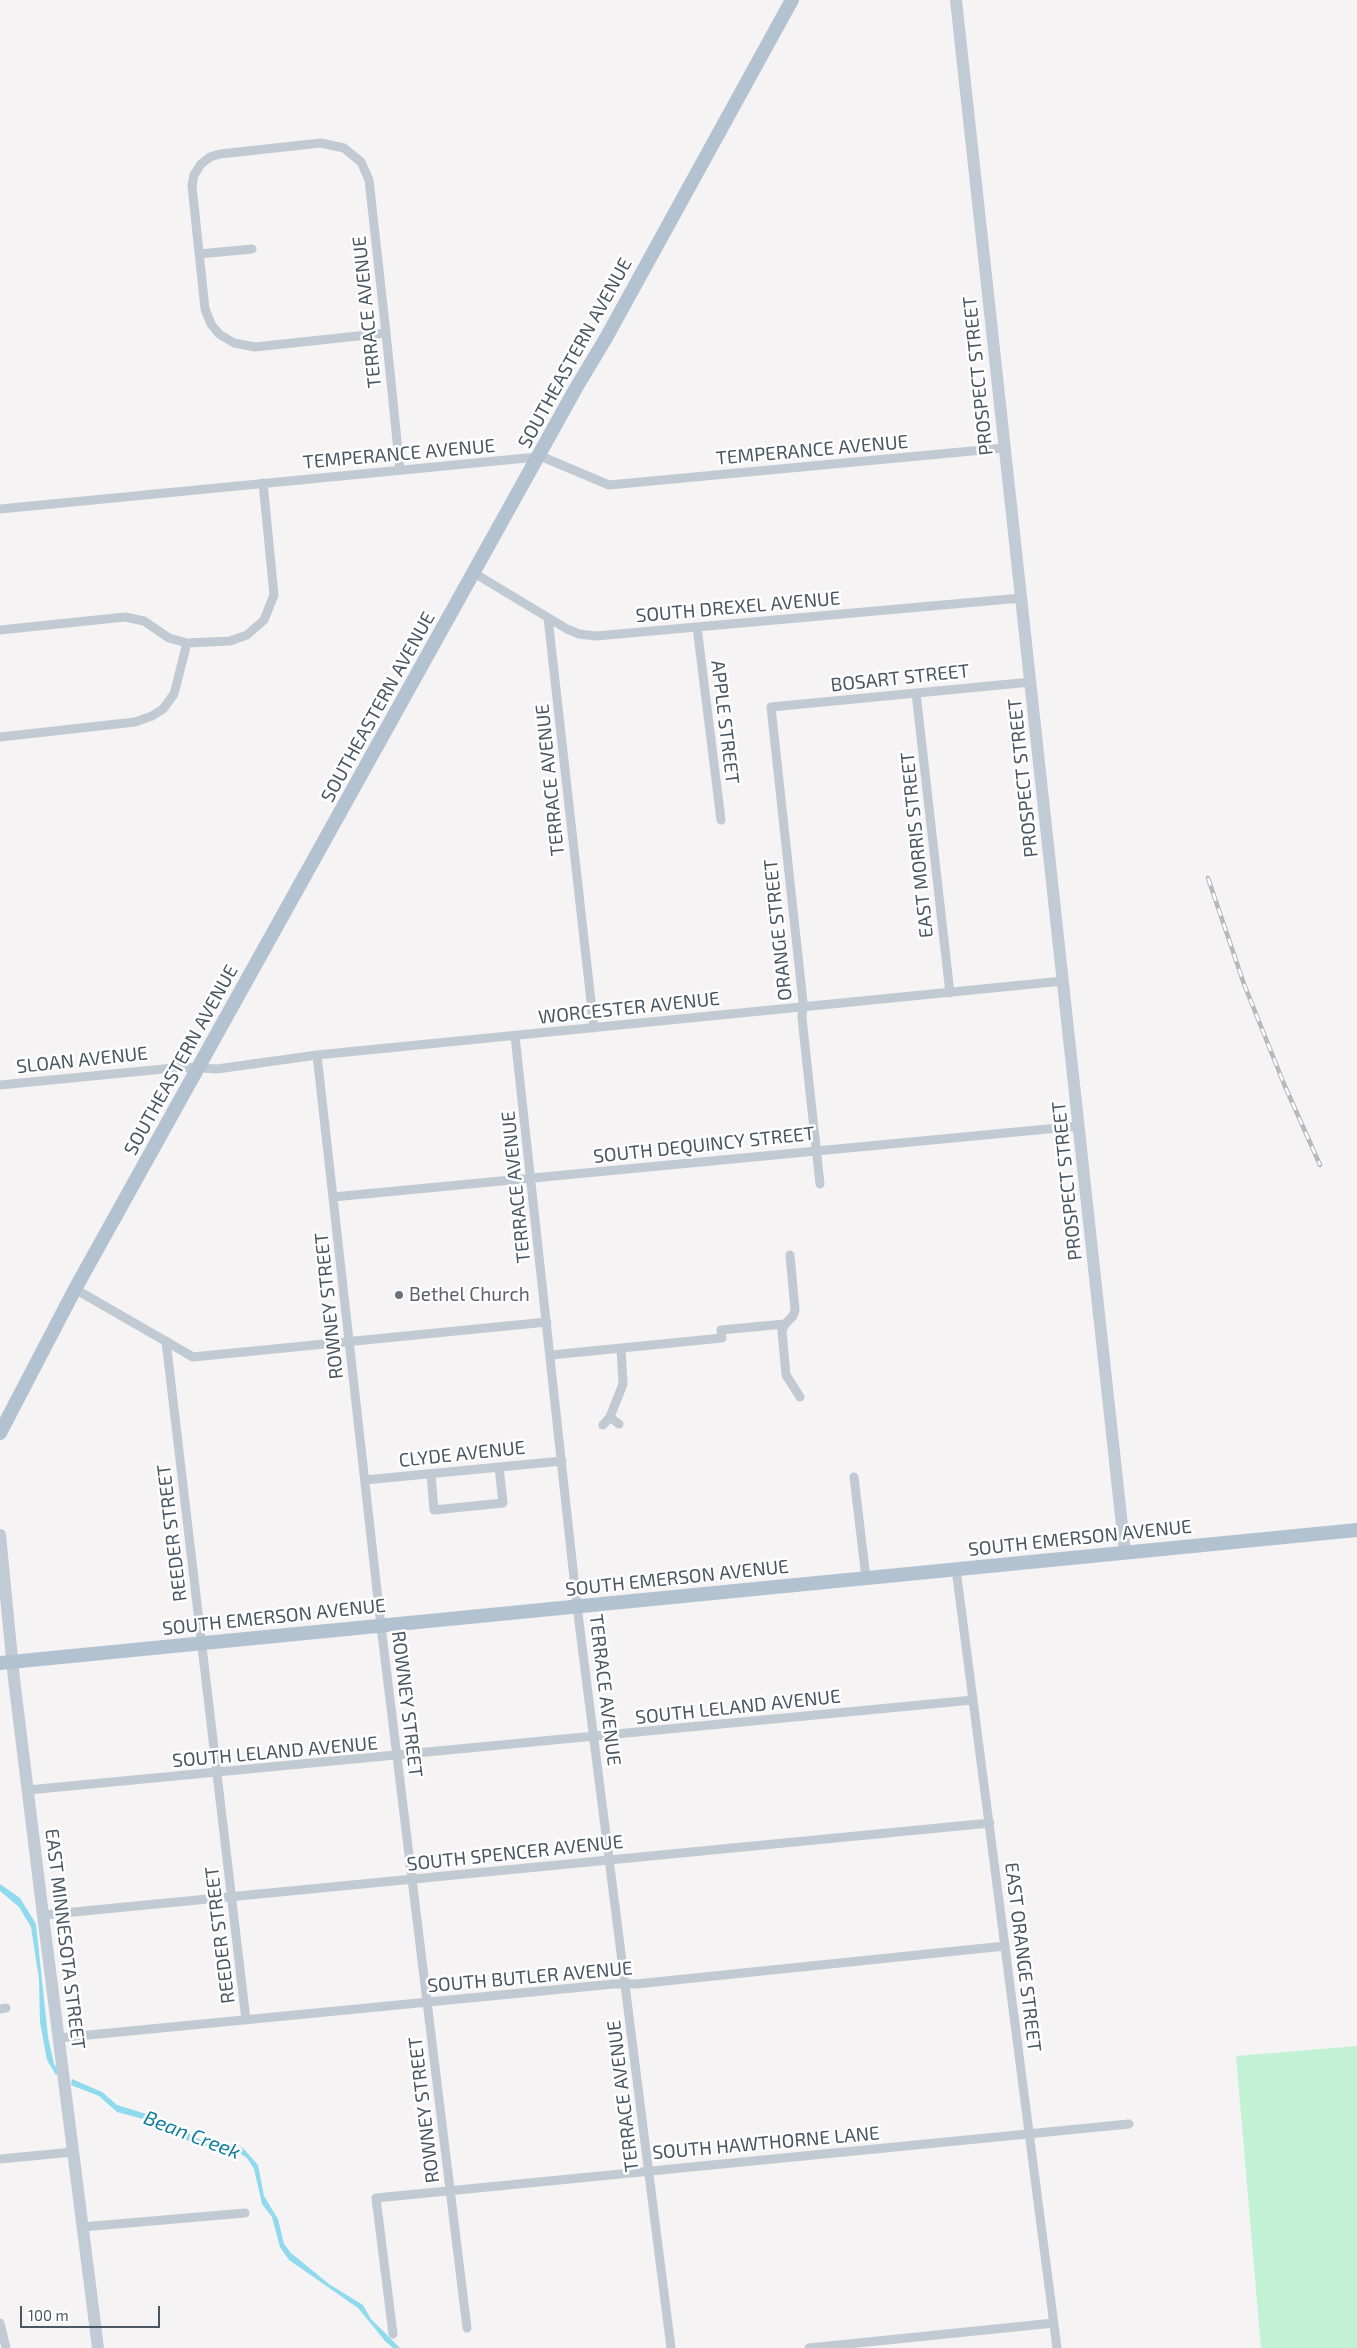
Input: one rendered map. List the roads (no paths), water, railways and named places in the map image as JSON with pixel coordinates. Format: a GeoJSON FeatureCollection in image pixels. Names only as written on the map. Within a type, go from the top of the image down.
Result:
{"type":"FeatureCollection","features":[{"type":"Feature","properties":{"kind":"main road","name":"SOUTHEASTERN AVENUE"},"geometry":{"type":"LineString","coordinates":[[0,1433],[75,1289],[606,338],[792,0]]}},
{"type":"Feature","properties":{"kind":"main road","name":"PROSPECT STREET"},"geometry":{"type":"LineString","coordinates":[[956,0],[1125,1553]]}},
{"type":"Feature","properties":{"kind":"main road","name":"SOUTH EMERSON AVENUE"},"geometry":{"type":"LineString","coordinates":[[7,1662],[1357,1530]]}},
{"type":"Feature","properties":{"kind":"main road","name":"EAST MINNESOTA STREET"},"geometry":{"type":"LineString","coordinates":[[0,1535],[7,1662],[28,1790],[98,2348]]}},
{"type":"Feature","properties":{"kind":"street","name":"TERRACE AVENUE"},"geometry":{"type":"LineString","coordinates":[[199,254],[192,186],[193,178],[200,166],[210,157],[220,154],[317,144],[333,144],[354,154],[363,166],[369,180],[400,470]]}},
{"type":"Feature","properties":{"kind":"street"},"geometry":{"type":"LineString","coordinates":[[252,249],[199,254],[206,313],[214,328],[226,339],[240,345],[255,347],[386,333]]}},
{"type":"Feature","properties":{"kind":"street","name":"TEMPERANCE AVENUE"},"geometry":{"type":"LineString","coordinates":[[0,508],[538,457],[545,458],[609,485],[1004,448]]}},
{"type":"Feature","properties":{"kind":"street"},"geometry":{"type":"LineString","coordinates":[[0,630],[129,617],[144,621],[170,638],[187,643],[236,640],[246,635],[257,627],[268,613],[275,591],[263,483]]}},
{"type":"Feature","properties":{"kind":"street","name":"SOUTH DREXEL AVENUE"},"geometry":{"type":"LineString","coordinates":[[474,573],[571,631],[592,636],[1021,598]]}},
{"type":"Feature","properties":{"kind":"street","name":"TERRACE AVENUE"},"geometry":{"type":"LineString","coordinates":[[548,618],[594,1028]]}},
{"type":"Feature","properties":{"kind":"street","name":"APPLE STREET"},"geometry":{"type":"LineString","coordinates":[[698,627],[721,820]]}},
{"type":"Feature","properties":{"kind":"street"},"geometry":{"type":"LineString","coordinates":[[0,737],[134,722],[152,716],[163,709],[174,694],[187,643]]}},
{"type":"Feature","properties":{"kind":"street","name":"BOSART STREET"},"geometry":{"type":"LineString","coordinates":[[771,707],[1031,682]]}},
{"type":"Feature","properties":{"kind":"street","name":"EAST MORRIS STREET"},"geometry":{"type":"LineString","coordinates":[[916,693],[950,993]]}},
{"type":"Feature","properties":{"kind":"street","name":"ORANGE STREET"},"geometry":{"type":"LineString","coordinates":[[771,707],[820,1184]]}},
{"type":"Feature","properties":{"kind":"street","name":"WORCESTER AVENUE"},"geometry":{"type":"LineString","coordinates":[[198,1068],[217,1069],[318,1055],[1063,982]]}},
{"type":"Feature","properties":{"kind":"street","name":"TERRACE AVENUE"},"geometry":{"type":"LineString","coordinates":[[515,1036],[578,1606],[671,2348]]}},
{"type":"Feature","properties":{"kind":"street","name":"ROWNEY STREET"},"geometry":{"type":"LineString","coordinates":[[318,1055],[380,1626],[467,2328]]}},
{"type":"Feature","properties":{"kind":"street","name":"SLOAN AVENUE"},"geometry":{"type":"LineString","coordinates":[[0,1085],[184,1067],[198,1068]]}},
{"type":"Feature","properties":{"kind":"street","name":"SOUTH DEQUINCY STREET"},"geometry":{"type":"LineString","coordinates":[[333,1197],[1079,1126]]}},
{"type":"Feature","properties":{"kind":"street"},"geometry":{"type":"LineString","coordinates":[[790,1255],[795,1310],[782,1331],[785,1369],[800,1397]]}},
{"type":"Feature","properties":{"kind":"street"},"geometry":{"type":"LineString","coordinates":[[75,1289],[193,1357],[547,1322]]}},
{"type":"Feature","properties":{"kind":"street"},"geometry":{"type":"LineString","coordinates":[[551,1356],[722,1338],[721,1330],[785,1324]]}},
{"type":"Feature","properties":{"kind":"street","name":"REEDER STREET"},"geometry":{"type":"LineString","coordinates":[[166,1341],[246,2020]]}},
{"type":"Feature","properties":{"kind":"street"},"geometry":{"type":"LineString","coordinates":[[602,1425],[610,1417],[623,1384],[621,1348]]}},
{"type":"Feature","properties":{"kind":"street"},"geometry":{"type":"LineString","coordinates":[[610,1417],[619,1424]]}},
{"type":"Feature","properties":{"kind":"street","name":"CLYDE AVENUE"},"geometry":{"type":"LineString","coordinates":[[365,1480],[562,1461]]}},
{"type":"Feature","properties":{"kind":"street"},"geometry":{"type":"LineString","coordinates":[[431,1474],[434,1510],[503,1503],[499,1467]]}},
{"type":"Feature","properties":{"kind":"street"},"geometry":{"type":"LineString","coordinates":[[854,1477],[866,1578]]}},
{"type":"Feature","properties":{"kind":"street","name":"EAST ORANGE STREET"},"geometry":{"type":"LineString","coordinates":[[956,1569],[1057,2348]]}},
{"type":"Feature","properties":{"kind":"street","name":"SOUTH LELAND AVENUE"},"geometry":{"type":"LineString","coordinates":[[28,1790],[216,1774],[973,1700]]}},
{"type":"Feature","properties":{"kind":"street","name":"SOUTH SPENCER AVENUE"},"geometry":{"type":"LineString","coordinates":[[43,1915],[990,1823]]}},
{"type":"Feature","properties":{"kind":"street","name":"SOUTH BUTLER AVENUE"},"geometry":{"type":"LineString","coordinates":[[58,2038],[1005,1946]]}},
{"type":"Feature","properties":{"kind":"street","name":"SOUTH HAWTHORNE LANE"},"geometry":{"type":"LineString","coordinates":[[393,2334],[376,2198],[1129,2124]]}},
{"type":"Feature","properties":{"kind":"street"},"geometry":{"type":"LineString","coordinates":[[0,2159],[73,2152]]}},
{"type":"Feature","properties":{"kind":"street"},"geometry":{"type":"LineString","coordinates":[[82,2227],[245,2213]]}},
{"type":"Feature","properties":{"kind":"street"},"geometry":{"type":"LineString","coordinates":[[0,2323],[6,2348]]}},
{"type":"Feature","properties":{"kind":"street"},"geometry":{"type":"LineString","coordinates":[[809,2348],[1054,2323]]}},
{"type":"Feature","properties":{"kind":"water"},"geometry":{"type":"Polygon","coordinates":[[[0,1884],[20,1898],[36,1924],[48,2037],[54,2064],[59,2070],[56,2075],[47,2060],[40,2022],[39,1979],[31,1927],[19,1907],[0,1891],[0,1884]]]}},
{"type":"Feature","properties":{"kind":"water"},"geometry":{"type":"Polygon","coordinates":[[[72,2079],[102,2092],[117,2105],[156,2117],[203,2141],[226,2143],[243,2148],[258,2165],[264,2196],[278,2219],[284,2244],[291,2253],[329,2284],[363,2305],[371,2319],[400,2348],[393,2348],[385,2341],[358,2308],[289,2260],[280,2247],[272,2217],[262,2204],[254,2169],[247,2158],[232,2148],[196,2145],[154,2122],[117,2112],[99,2096],[71,2085],[72,2079]]]}},
{"type":"Feature","properties":{"kind":"railway"},"geometry":{"type":"LineString","coordinates":[[1208,878],[1244,984],[1284,1084],[1320,1165]]}},
{"type":"Feature","properties":{"kind":"place","name":"Bethel Church"},"geometry":{"type":"Point","coordinates":[399,1295]}},
{"type":"Feature","properties":{"kind":"water label","name":"Bean Creek"},"geometry":{"type":"Point","coordinates":[192,2135]}}]}
